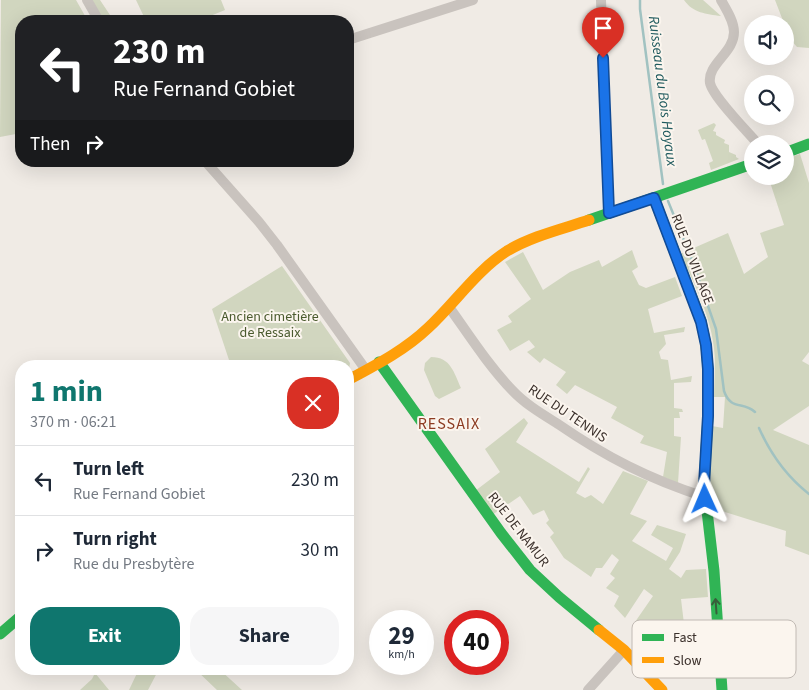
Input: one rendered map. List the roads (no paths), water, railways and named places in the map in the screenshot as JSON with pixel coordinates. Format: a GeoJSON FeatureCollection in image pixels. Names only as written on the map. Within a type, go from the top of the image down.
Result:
{"type":"FeatureCollection","features":[{"type":"Feature","properties":{"kind":"street"},"geometry":{"type":"LineString","coordinates":[[87,0],[96,15]]}},
{"type":"Feature","properties":{"kind":"street"},"geometry":{"type":"LineString","coordinates":[[354,38],[473,0]]}},
{"type":"Feature","properties":{"kind":"street"},"geometry":{"type":"LineString","coordinates":[[601,0],[609,213]]}},
{"type":"Feature","properties":{"kind":"street"},"geometry":{"type":"LineString","coordinates":[[721,0],[733,26],[734,35],[729,48],[712,71],[711,85],[750,135]]}},
{"type":"Feature","properties":{"kind":"street"},"geometry":{"type":"LineString","coordinates":[[794,150],[809,144]]}},
{"type":"Feature","properties":{"kind":"street"},"geometry":{"type":"LineString","coordinates":[[210,167],[277,245],[366,370]]}},
{"type":"Feature","properties":{"kind":"street"},"geometry":{"type":"LineString","coordinates":[[354,377],[418,336],[450,307],[482,272],[509,251],[609,213],[744,167]]}},
{"type":"Feature","properties":{"kind":"street","name":"RUE DU VILLAGE"},"geometry":{"type":"LineString","coordinates":[[654,198],[701,322],[706,345],[708,416],[704,485],[714,571],[717,620]]}},
{"type":"Feature","properties":{"kind":"street","name":"RUE DU TENNIS"},"geometry":{"type":"LineString","coordinates":[[450,307],[506,384],[528,404],[611,458],[705,500]]}},
{"type":"Feature","properties":{"kind":"street","name":"RUE DE NAMUR"},"geometry":{"type":"LineString","coordinates":[[379,362],[501,533],[530,570],[632,658]]}},
{"type":"Feature","properties":{"kind":"street"},"geometry":{"type":"LineString","coordinates":[[0,634],[15,621]]}},
{"type":"Feature","properties":{"kind":"street"},"geometry":{"type":"LineString","coordinates":[[588,690],[624,650]]}},
{"type":"Feature","properties":{"kind":"street","name":"RUE DE NAMUR"},"geometry":{"type":"LineString","coordinates":[[651,678],[662,690]]}},
{"type":"Feature","properties":{"kind":"waterway","name":"Ruisseau du Bois Hoyaux"},"geometry":{"type":"LineString","coordinates":[[640,0],[663,184]]}},
{"type":"Feature","properties":{"kind":"waterway"},"geometry":{"type":"LineString","coordinates":[[668,201],[692,260],[716,329],[724,391],[734,404],[755,412]]}},
{"type":"Feature","properties":{"kind":"waterway","name":"Ruisseau du Bois Hoyaux"},"geometry":{"type":"LineString","coordinates":[[759,428],[780,464],[793,480],[809,494]]}},
{"type":"Feature","properties":{"kind":"district","name":"RESSAIX"},"geometry":{"type":"Point","coordinates":[449,423]}},
{"type":"Feature","properties":{"kind":"park label","name":"Ancien cimetière de Ressaix"},"geometry":{"type":"Point","coordinates":[270,324]}}]}
